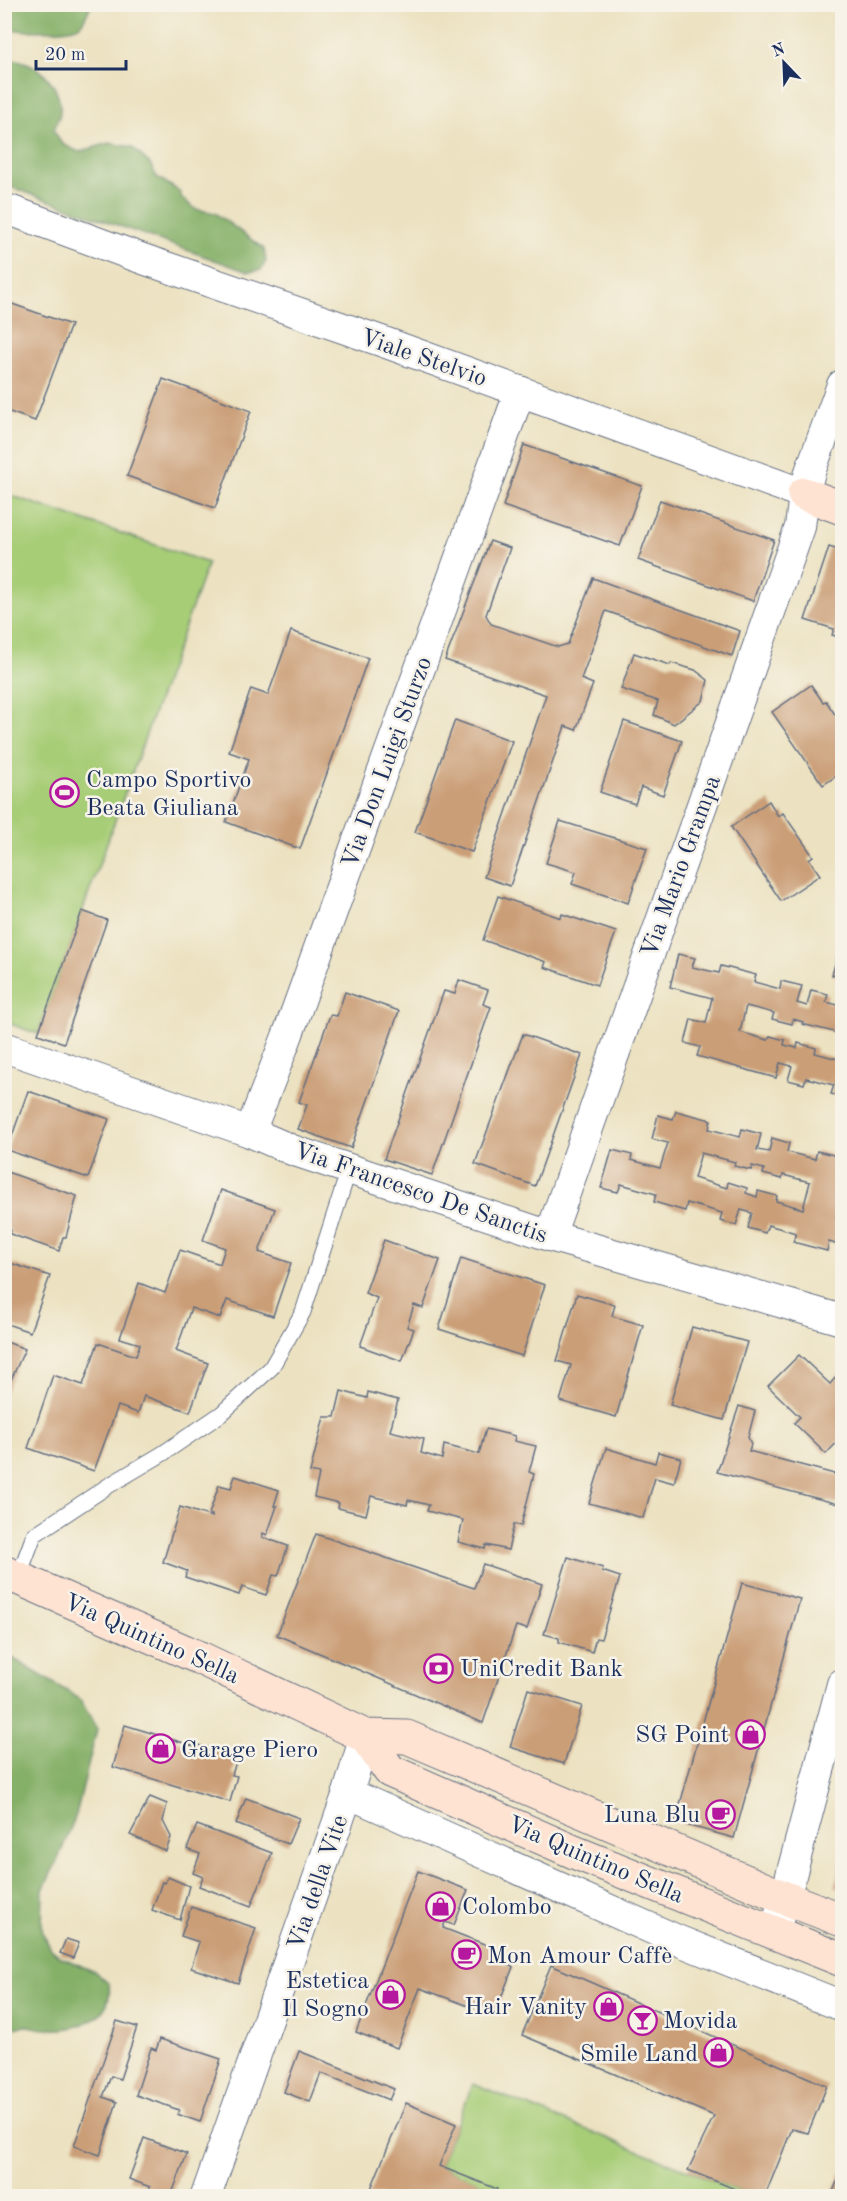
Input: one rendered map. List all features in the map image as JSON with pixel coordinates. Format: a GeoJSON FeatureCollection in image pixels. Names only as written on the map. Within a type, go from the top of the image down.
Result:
{"type":"FeatureCollection","features":[{"type":"Feature","properties":{"kind":"street","name":"Viale Stelvio"},"geometry":{"type":"LineString","coordinates":[[4,208],[843,508]]}},
{"type":"Feature","properties":{"kind":"street","name":"Via Mario Grampa"},"geometry":{"type":"LineString","coordinates":[[550,1236],[800,527],[804,494],[810,472],[843,385]]}},
{"type":"Feature","properties":{"kind":"street","name":"Via Don Luigi Sturzo"},"geometry":{"type":"LineString","coordinates":[[250,1132],[288,1034],[520,391]]}},
{"type":"Feature","properties":{"kind":"street","name":"Via Francesco De Sanctis"},"geometry":{"type":"LineString","coordinates":[[4,1047],[250,1132],[292,1150],[550,1236],[843,1320]]}},
{"type":"Feature","properties":{"kind":"street","name":"Via Quintino Sella"},"geometry":{"type":"LineString","coordinates":[[11,1575],[201,1658],[365,1736],[407,1737],[784,1898],[843,1920]]}},
{"type":"Feature","properties":{"kind":"street"},"geometry":{"type":"LineString","coordinates":[[774,1932],[843,1684]]}},
{"type":"Feature","properties":{"kind":"street","name":"Via Quintino Sella"},"geometry":{"type":"LineString","coordinates":[[365,1736],[390,1771],[574,1852],[843,1960]]}},
{"type":"Feature","properties":{"kind":"street","name":"Via della Vite"},"geometry":{"type":"LineString","coordinates":[[207,2196],[348,1793],[365,1736]]}},
{"type":"Feature","properties":{"kind":"street","name":"Via Quintino Sella"},"geometry":{"type":"LineString","coordinates":[[348,1793],[677,1940],[843,2006]]}},
{"type":"Feature","properties":{"kind":"street"},"geometry":{"type":"LineString","coordinates":[[559,1887],[574,1852]]}},
{"type":"Feature","properties":{"kind":"lane"},"geometry":{"type":"LineString","coordinates":[[11,1575],[34,1535],[108,1486],[162,1455],[221,1414],[271,1368],[303,1312],[349,1169]]}},
{"type":"Feature","properties":{"kind":"green space"},"geometry":{"type":"Polygon","coordinates":[[[5,4],[91,5],[83,21],[75,28],[32,31],[5,29],[5,4]]]}},
{"type":"Feature","properties":{"kind":"green space"},"geometry":{"type":"Polygon","coordinates":[[[5,60],[16,60],[35,67],[51,82],[60,102],[60,113],[54,131],[62,144],[79,152],[109,143],[132,147],[150,164],[157,177],[179,191],[182,198],[195,209],[215,213],[264,249],[266,261],[261,270],[248,272],[5,185],[5,60]]]}},
{"type":"Feature","properties":{"kind":"green space","name":"Campo Sportivo Beata Giuliana"},"geometry":{"type":"Polygon","coordinates":[[[4,493],[208,563],[38,1034],[5,1022],[4,493]]]}},
{"type":"Feature","properties":{"kind":"green space"},"geometry":{"type":"Polygon","coordinates":[[[4,1653],[80,1699],[97,1729],[76,1815],[43,1890],[42,1932],[51,1949],[61,1957],[95,1972],[109,1984],[106,2006],[99,2014],[81,2025],[70,2028],[44,2029],[22,2026],[5,2030],[4,1653]]]}},
{"type":"Feature","properties":{"kind":"green space"},"geometry":{"type":"Polygon","coordinates":[[[473,2084],[752,2196],[494,2196],[497,2190],[439,2166],[473,2084]]]}},
{"type":"Feature","properties":{"kind":"building"},"geometry":{"type":"Polygon","coordinates":[[[4,301],[71,325],[35,421],[4,410],[4,301]]]}},
{"type":"Feature","properties":{"kind":"building"},"geometry":{"type":"Polygon","coordinates":[[[163,379],[251,411],[215,508],[127,476],[163,379]]]}},
{"type":"Feature","properties":{"kind":"building"},"geometry":{"type":"Polygon","coordinates":[[[524,445],[642,486],[620,546],[503,506],[524,445]]]}},
{"type":"Feature","properties":{"kind":"building"},"geometry":{"type":"Polygon","coordinates":[[[660,500],[774,540],[753,601],[638,560],[660,500]]]}},
{"type":"Feature","properties":{"kind":"building"},"geometry":{"type":"Polygon","coordinates":[[[490,541],[510,548],[486,615],[491,624],[558,647],[568,644],[593,578],[740,631],[732,656],[606,611],[581,679],[593,684],[576,730],[565,726],[510,886],[484,877],[546,695],[445,660],[490,541]]]}},
{"type":"Feature","properties":{"kind":"building"},"geometry":{"type":"Polygon","coordinates":[[[829,547],[842,551],[842,638],[832,635],[834,629],[805,620],[829,547]]]}},
{"type":"Feature","properties":{"kind":"building"},"geometry":{"type":"Polygon","coordinates":[[[291,631],[368,658],[300,849],[226,822],[249,759],[229,752],[251,689],[268,695],[291,631]]]}},
{"type":"Feature","properties":{"kind":"building"},"geometry":{"type":"Polygon","coordinates":[[[634,653],[670,665],[671,663],[695,670],[708,680],[703,701],[674,724],[654,715],[658,701],[621,689],[634,653]]]}},
{"type":"Feature","properties":{"kind":"building"},"geometry":{"type":"Polygon","coordinates":[[[811,685],[823,702],[826,701],[842,725],[842,772],[823,785],[772,712],[811,685]]]}},
{"type":"Feature","properties":{"kind":"building"},"geometry":{"type":"Polygon","coordinates":[[[455,720],[512,741],[472,852],[415,832],[455,720]]]}},
{"type":"Feature","properties":{"kind":"building"},"geometry":{"type":"Polygon","coordinates":[[[624,721],[682,741],[663,795],[641,787],[635,804],[600,792],[624,721]]]}},
{"type":"Feature","properties":{"kind":"building"},"geometry":{"type":"Polygon","coordinates":[[[769,801],[778,816],[783,813],[813,856],[809,859],[820,875],[781,901],[731,827],[769,801]]]}},
{"type":"Feature","properties":{"kind":"building"},"geometry":{"type":"Polygon","coordinates":[[[560,821],[647,848],[628,903],[572,884],[576,872],[546,863],[560,821]]]}},
{"type":"Feature","properties":{"kind":"building"},"geometry":{"type":"Polygon","coordinates":[[[498,896],[561,918],[562,914],[616,932],[597,985],[544,967],[546,962],[483,940],[498,896]]]}},
{"type":"Feature","properties":{"kind":"building"},"geometry":{"type":"Polygon","coordinates":[[[82,911],[107,920],[64,1043],[38,1034],[82,911]]]}},
{"type":"Feature","properties":{"kind":"building"},"geometry":{"type":"Polygon","coordinates":[[[842,939],[842,977],[832,975],[842,939]]]}},
{"type":"Feature","properties":{"kind":"building"},"geometry":{"type":"Polygon","coordinates":[[[678,954],[695,958],[692,967],[719,973],[721,966],[756,975],[754,982],[780,989],[781,981],[802,986],[797,1003],[807,1006],[811,990],[828,994],[826,1002],[842,1006],[842,1034],[802,1024],[803,1022],[793,1019],[792,1024],[772,1019],[774,1013],[746,1006],[740,1032],[768,1040],[770,1036],[785,1040],[784,1045],[797,1048],[798,1043],[816,1048],[815,1053],[842,1060],[842,1097],[831,1094],[834,1085],[806,1078],[804,1084],[788,1080],[792,1066],[780,1063],[776,1078],[697,1056],[700,1047],[685,1043],[691,1019],[706,1023],[712,998],[670,987],[678,954]]]}},
{"type":"Feature","properties":{"kind":"building"},"geometry":{"type":"Polygon","coordinates":[[[459,980],[488,990],[483,1004],[491,1007],[432,1175],[384,1159],[444,991],[455,994],[459,980]]]}},
{"type":"Feature","properties":{"kind":"building"},"geometry":{"type":"Polygon","coordinates":[[[345,992],[399,1011],[351,1148],[298,1129],[307,1105],[299,1102],[330,1015],[337,1016],[345,992]]]}},
{"type":"Feature","properties":{"kind":"building"},"geometry":{"type":"Polygon","coordinates":[[[523,1034],[582,1055],[535,1186],[475,1164],[523,1034]]]}},
{"type":"Feature","properties":{"kind":"building"},"geometry":{"type":"Polygon","coordinates":[[[28,1091],[109,1119],[88,1178],[7,1150],[28,1091]]]}},
{"type":"Feature","properties":{"kind":"building"},"geometry":{"type":"Polygon","coordinates":[[[676,1111],[711,1120],[709,1129],[740,1137],[742,1129],[761,1134],[757,1150],[769,1152],[772,1138],[789,1143],[787,1152],[815,1159],[817,1151],[842,1157],[842,1192],[836,1218],[842,1220],[842,1246],[829,1242],[827,1251],[793,1242],[796,1233],[768,1225],[765,1233],[748,1228],[752,1213],[741,1210],[736,1225],[720,1221],[722,1213],[687,1203],[685,1211],[654,1202],[656,1194],[621,1184],[618,1192],[601,1188],[612,1150],[632,1155],[631,1160],[660,1168],[668,1143],[652,1139],[658,1115],[673,1119],[676,1111]],[[701,1153],[694,1178],[727,1188],[728,1182],[747,1188],[746,1193],[757,1197],[758,1191],[777,1196],[776,1201],[803,1209],[810,1182],[783,1175],[782,1179],[763,1174],[764,1169],[752,1166],[751,1170],[734,1166],[735,1162],[701,1153]]]}},
{"type":"Feature","properties":{"kind":"building"},"geometry":{"type":"Polygon","coordinates":[[[4,1171],[77,1196],[66,1237],[63,1237],[59,1251],[10,1234],[11,1230],[4,1228],[4,1171]]]}},
{"type":"Feature","properties":{"kind":"building"},"geometry":{"type":"Polygon","coordinates":[[[221,1190],[275,1209],[259,1252],[291,1263],[273,1316],[227,1300],[220,1318],[191,1308],[176,1351],[208,1363],[190,1412],[144,1396],[138,1413],[118,1406],[94,1471],[28,1448],[53,1375],[83,1385],[98,1343],[136,1356],[140,1344],[120,1338],[139,1283],[165,1293],[180,1250],[220,1264],[225,1248],[203,1240],[221,1190]]]}},
{"type":"Feature","properties":{"kind":"building"},"geometry":{"type":"Polygon","coordinates":[[[384,1240],[440,1260],[423,1308],[414,1305],[407,1327],[414,1329],[402,1361],[360,1346],[377,1298],[365,1293],[384,1240]]]}},
{"type":"Feature","properties":{"kind":"building"},"geometry":{"type":"Polygon","coordinates":[[[461,1258],[545,1285],[522,1356],[439,1329],[461,1258]]]}},
{"type":"Feature","properties":{"kind":"building"},"geometry":{"type":"Polygon","coordinates":[[[4,1261],[50,1276],[30,1332],[4,1323],[4,1261]]]}},
{"type":"Feature","properties":{"kind":"building"},"geometry":{"type":"Polygon","coordinates":[[[577,1294],[615,1305],[612,1316],[643,1325],[616,1417],[560,1401],[571,1365],[557,1361],[577,1294]]]}},
{"type":"Feature","properties":{"kind":"building"},"geometry":{"type":"Polygon","coordinates":[[[692,1327],[747,1342],[724,1420],[670,1405],[692,1327]]]}},
{"type":"Feature","properties":{"kind":"building"},"geometry":{"type":"Polygon","coordinates":[[[4,1341],[25,1349],[5,1393],[4,1393],[4,1341]]]}},
{"type":"Feature","properties":{"kind":"building"},"geometry":{"type":"Polygon","coordinates":[[[799,1355],[830,1384],[842,1370],[842,1437],[826,1454],[794,1423],[800,1417],[768,1386],[799,1355]]]}},
{"type":"Feature","properties":{"kind":"building"},"geometry":{"type":"Polygon","coordinates":[[[341,1391],[367,1398],[368,1392],[398,1400],[390,1431],[424,1439],[421,1453],[442,1459],[444,1445],[479,1454],[486,1429],[515,1436],[514,1441],[536,1446],[529,1472],[534,1474],[521,1526],[514,1524],[508,1550],[486,1545],[485,1549],[458,1542],[463,1520],[427,1511],[429,1505],[408,1500],[407,1505],[371,1496],[366,1515],[338,1508],[339,1503],[314,1497],[319,1474],[310,1472],[324,1417],[335,1417],[341,1391]]]}},
{"type":"Feature","properties":{"kind":"building"},"geometry":{"type":"Polygon","coordinates":[[[739,1406],[755,1411],[748,1437],[751,1444],[749,1451],[842,1476],[842,1505],[717,1472],[739,1406]]]}},
{"type":"Feature","properties":{"kind":"building"},"geometry":{"type":"Polygon","coordinates":[[[606,1448],[655,1463],[658,1452],[681,1458],[674,1483],[655,1478],[643,1518],[589,1503],[606,1448]]]}},
{"type":"Feature","properties":{"kind":"building"},"geometry":{"type":"Polygon","coordinates":[[[235,1476],[279,1490],[274,1506],[277,1506],[267,1535],[263,1533],[262,1537],[288,1546],[278,1576],[273,1575],[266,1595],[242,1587],[239,1595],[185,1577],[187,1571],[163,1562],[180,1507],[212,1517],[209,1514],[219,1485],[231,1488],[235,1476]]]}},
{"type":"Feature","properties":{"kind":"building"},"geometry":{"type":"Polygon","coordinates":[[[316,1534],[474,1588],[483,1564],[542,1584],[527,1629],[516,1626],[483,1723],[277,1635],[316,1534]]]}},
{"type":"Feature","properties":{"kind":"building"},"geometry":{"type":"Polygon","coordinates":[[[568,1557],[603,1568],[602,1571],[620,1577],[601,1639],[596,1638],[592,1652],[559,1642],[559,1638],[544,1634],[568,1557]]]}},
{"type":"Feature","properties":{"kind":"building"},"geometry":{"type":"Polygon","coordinates":[[[742,1583],[800,1599],[734,1838],[675,1822],[742,1583]]]}},
{"type":"Feature","properties":{"kind":"building"},"geometry":{"type":"Polygon","coordinates":[[[528,1689],[582,1706],[564,1764],[510,1747],[528,1689]]]}},
{"type":"Feature","properties":{"kind":"building"},"geometry":{"type":"Polygon","coordinates":[[[125,1725],[197,1747],[198,1745],[238,1755],[232,1775],[237,1776],[230,1802],[113,1767],[125,1725]]]}},
{"type":"Feature","properties":{"kind":"building"},"geometry":{"type":"Polygon","coordinates":[[[150,1797],[167,1804],[163,1821],[171,1837],[166,1851],[130,1835],[150,1797]]]}},
{"type":"Feature","properties":{"kind":"building"},"geometry":{"type":"Polygon","coordinates":[[[246,1798],[299,1818],[288,1844],[236,1824],[246,1798]]]}},
{"type":"Feature","properties":{"kind":"building"},"geometry":{"type":"Polygon","coordinates":[[[197,1825],[272,1853],[251,1906],[199,1886],[203,1877],[193,1873],[200,1854],[187,1849],[197,1825]]]}},
{"type":"Feature","properties":{"kind":"building"},"geometry":{"type":"Polygon","coordinates":[[[842,1860],[842,1889],[835,1887],[842,1860]]]}},
{"type":"Feature","properties":{"kind":"building"},"geometry":{"type":"Polygon","coordinates":[[[418,1871],[468,1890],[454,1925],[445,1922],[443,1928],[497,1949],[493,1960],[513,1967],[496,2011],[476,2003],[474,2008],[420,1988],[397,2048],[356,2032],[418,1871]]]}},
{"type":"Feature","properties":{"kind":"building"},"geometry":{"type":"Polygon","coordinates":[[[168,1877],[189,1886],[180,1920],[152,1910],[162,1882],[165,1883],[168,1877]]]}},
{"type":"Feature","properties":{"kind":"building"},"geometry":{"type":"Polygon","coordinates":[[[191,1907],[256,1928],[238,1983],[191,1968],[199,1942],[181,1936],[191,1907]]]}},
{"type":"Feature","properties":{"kind":"building"},"geometry":{"type":"Polygon","coordinates":[[[66,1939],[79,1943],[73,1958],[60,1953],[66,1939]]]}},
{"type":"Feature","properties":{"kind":"building"},"geometry":{"type":"Polygon","coordinates":[[[551,1965],[827,2086],[808,2133],[792,2129],[765,2196],[752,2196],[688,2170],[714,2116],[522,2035],[551,1965]]]}},
{"type":"Feature","properties":{"kind":"building"},"geometry":{"type":"Polygon","coordinates":[[[117,2021],[137,2027],[120,2079],[111,2076],[103,2097],[117,2102],[100,2155],[74,2146],[117,2021]]]}},
{"type":"Feature","properties":{"kind":"building"},"geometry":{"type":"Polygon","coordinates":[[[160,2039],[221,2059],[200,2122],[177,2114],[179,2110],[136,2095],[151,2048],[156,2050],[160,2039]]]}},
{"type":"Feature","properties":{"kind":"building"},"geometry":{"type":"Polygon","coordinates":[[[299,2051],[394,2089],[389,2100],[321,2073],[310,2102],[284,2092],[299,2051]]]}},
{"type":"Feature","properties":{"kind":"building"},"geometry":{"type":"Polygon","coordinates":[[[406,2103],[456,2124],[439,2166],[497,2189],[494,2196],[368,2196],[406,2103]]]}},
{"type":"Feature","properties":{"kind":"building"},"geometry":{"type":"Polygon","coordinates":[[[144,2138],[187,2154],[171,2196],[146,2196],[150,2187],[129,2179],[144,2138]]]}},
{"type":"Feature","properties":{"kind":"building"},"geometry":{"type":"Polygon","coordinates":[[[842,2170],[842,2196],[831,2196],[842,2170]]]}},
{"type":"Feature","properties":{"kind":"place","name":"Campo Sportivo Beata Giuliana"},"geometry":{"type":"Point","coordinates":[65,793]}},
{"type":"Feature","properties":{"kind":"place","name":"UniCredit Bank"},"geometry":{"type":"Point","coordinates":[439,1668]}},
{"type":"Feature","properties":{"kind":"place","name":"SG Point"},"geometry":{"type":"Point","coordinates":[750,1734]}},
{"type":"Feature","properties":{"kind":"place","name":"Garage Piero"},"geometry":{"type":"Point","coordinates":[160,1749]}},
{"type":"Feature","properties":{"kind":"place","name":"Luna Blu"},"geometry":{"type":"Point","coordinates":[721,1814]}},
{"type":"Feature","properties":{"kind":"place","name":"Colombo"},"geometry":{"type":"Point","coordinates":[441,1906]}},
{"type":"Feature","properties":{"kind":"place","name":"Mon Amour Caffè"},"geometry":{"type":"Point","coordinates":[466,1955]}},
{"type":"Feature","properties":{"kind":"place","name":"Estetica Il Sogno"},"geometry":{"type":"Point","coordinates":[390,1994]}},
{"type":"Feature","properties":{"kind":"place","name":"Hair Vanity"},"geometry":{"type":"Point","coordinates":[608,2006]}},
{"type":"Feature","properties":{"kind":"place","name":"Movida"},"geometry":{"type":"Point","coordinates":[642,2020]}},
{"type":"Feature","properties":{"kind":"place","name":"Smile Land"},"geometry":{"type":"Point","coordinates":[719,2053]}}]}
